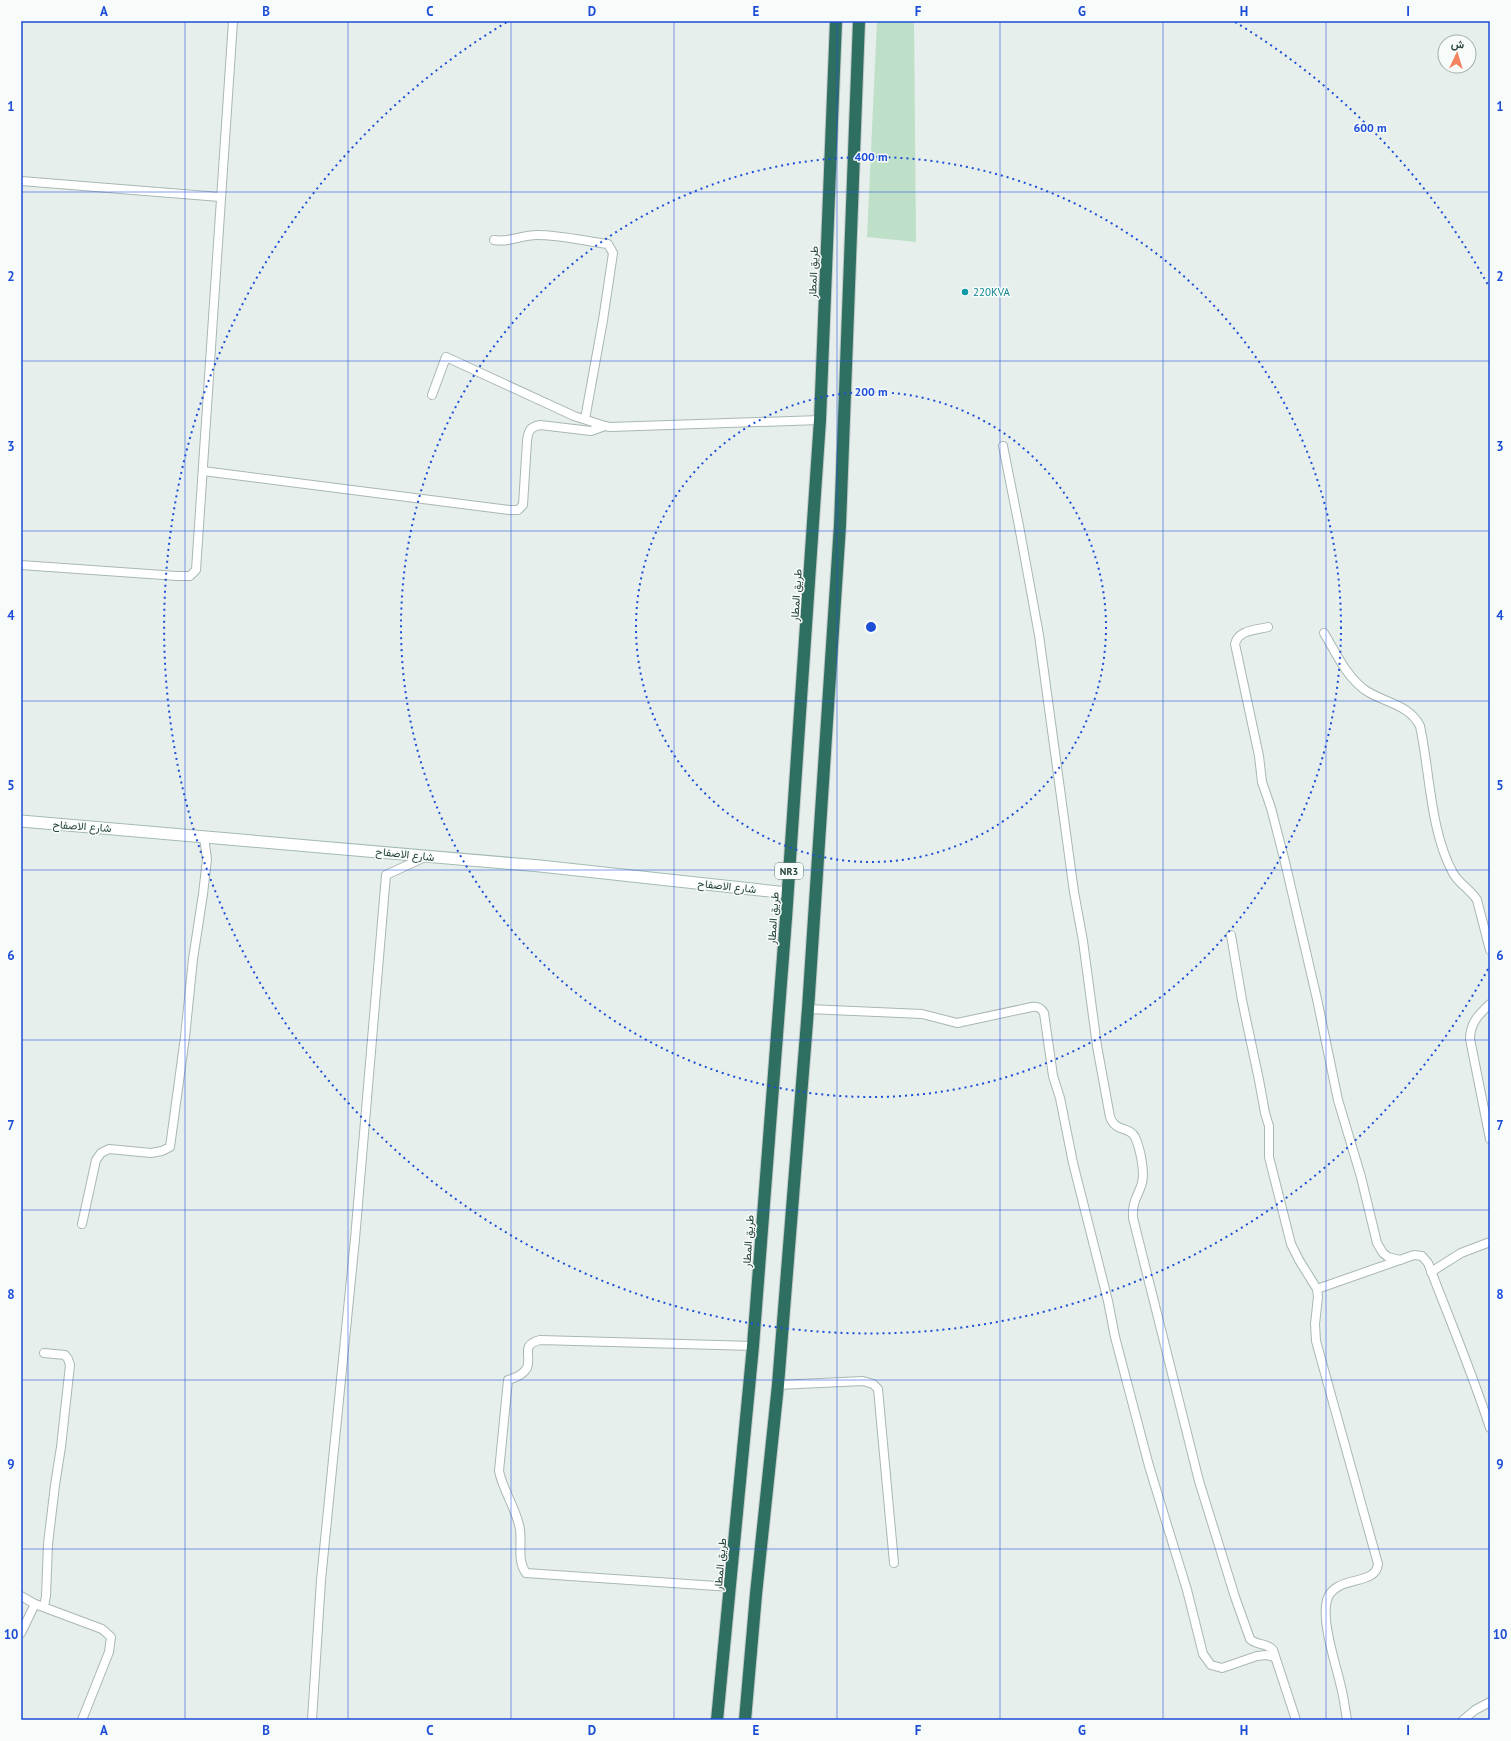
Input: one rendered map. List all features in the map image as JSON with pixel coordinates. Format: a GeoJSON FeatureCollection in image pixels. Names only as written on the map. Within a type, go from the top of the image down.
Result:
{"type":"FeatureCollection","features":[{"type":"Feature","properties":{"kind":"highway","name":"طريق المطار"},"geometry":{"type":"LineString","coordinates":[[717,1720],[753,1346],[788,893],[820,420],[836,21]]}},
{"type":"Feature","properties":{"kind":"highway","name":"NR3"},"geometry":{"type":"LineString","coordinates":[[745,1720],[756,1594],[778,1385],[808,1009],[840,525],[859,21]]}},
{"type":"Feature","properties":{"kind":"street"},"geometry":{"type":"LineString","coordinates":[[21,564],[177,576],[192,574],[196,570],[233,21]]}},
{"type":"Feature","properties":{"kind":"street"},"geometry":{"type":"LineString","coordinates":[[21,181],[220,197]]}},
{"type":"Feature","properties":{"kind":"street"},"geometry":{"type":"LineString","coordinates":[[494,240],[504,242],[516,237],[537,235],[608,244],[613,253],[603,320],[585,419]]}},
{"type":"Feature","properties":{"kind":"street"},"geometry":{"type":"LineString","coordinates":[[432,395],[446,357],[574,416],[610,427],[820,420]]}},
{"type":"Feature","properties":{"kind":"street"},"geometry":{"type":"LineString","coordinates":[[202,471],[518,510],[523,505],[527,441],[528,433],[532,427],[540,425],[591,431],[605,426]]}},
{"type":"Feature","properties":{"kind":"street"},"geometry":{"type":"LineString","coordinates":[[1003,446],[1039,635],[1074,892],[1083,937],[1097,1046],[1110,1117],[1116,1126],[1130,1132],[1134,1137],[1142,1165],[1143,1181],[1134,1201],[1133,1218],[1199,1481],[1235,1597],[1250,1639],[1254,1643],[1269,1646],[1273,1650],[1296,1720]]}},
{"type":"Feature","properties":{"kind":"street"},"geometry":{"type":"LineString","coordinates":[[1268,628],[1242,634],[1237,638],[1235,644],[1259,756],[1262,782],[1285,862],[1317,998],[1332,1076],[1361,1178],[1377,1243],[1388,1256],[1400,1260]]}},
{"type":"Feature","properties":{"kind":"street"},"geometry":{"type":"LineString","coordinates":[[1324,633],[1344,668],[1358,684],[1374,696],[1408,710],[1417,720],[1420,726],[1428,780],[1444,852],[1457,880],[1474,895],[1477,900],[1490,950]]}},
{"type":"Feature","properties":{"kind":"street","name":"شارع الاصفاح"},"geometry":{"type":"LineString","coordinates":[[21,821],[315,845],[540,866],[788,893]]}},
{"type":"Feature","properties":{"kind":"street"},"geometry":{"type":"LineString","coordinates":[[82,1224],[96,1160],[100,1153],[109,1149],[151,1153],[162,1152],[170,1147],[185,1037],[193,959],[204,887],[207,859],[204,837]]}},
{"type":"Feature","properties":{"kind":"street"},"geometry":{"type":"LineString","coordinates":[[312,1720],[321,1580],[355,1239],[386,875],[427,856]]}},
{"type":"Feature","properties":{"kind":"street"},"geometry":{"type":"LineString","coordinates":[[1231,935],[1242,1000],[1269,1126],[1269,1157],[1291,1244],[1299,1260],[1317,1288],[1318,1297],[1315,1324],[1316,1342],[1378,1564],[1377,1570],[1372,1575],[1338,1586],[1330,1594],[1326,1604],[1329,1635],[1342,1688],[1347,1720]]}},
{"type":"Feature","properties":{"kind":"street"},"geometry":{"type":"LineString","coordinates":[[1490,1004],[1474,1021],[1470,1040],[1490,1139]]}},
{"type":"Feature","properties":{"kind":"street"},"geometry":{"type":"LineString","coordinates":[[808,1009],[922,1014],[957,1023],[1032,1007],[1039,1007],[1042,1010],[1044,1013],[1053,1076],[1060,1098],[1073,1163],[1117,1344],[1149,1466],[1187,1590],[1203,1654],[1211,1665],[1222,1668],[1257,1656],[1266,1655],[1275,1657]]}},
{"type":"Feature","properties":{"kind":"street"},"geometry":{"type":"LineString","coordinates":[[1431,1272],[1461,1253],[1490,1242]]}},
{"type":"Feature","properties":{"kind":"street"},"geometry":{"type":"LineString","coordinates":[[1317,1288],[1414,1255],[1422,1256],[1428,1263],[1467,1360],[1490,1428]]}},
{"type":"Feature","properties":{"kind":"street"},"geometry":{"type":"LineString","coordinates":[[731,1587],[526,1573],[522,1568],[520,1529],[501,1482],[499,1471],[508,1380],[519,1376],[527,1368],[528,1346],[532,1342],[540,1340],[753,1346]]}},
{"type":"Feature","properties":{"kind":"street"},"geometry":{"type":"LineString","coordinates":[[44,1353],[65,1355],[70,1365],[48,1544],[46,1596],[44,1606]]}},
{"type":"Feature","properties":{"kind":"street"},"geometry":{"type":"LineString","coordinates":[[778,1385],[863,1381],[873,1384],[878,1389],[894,1563]]}},
{"type":"Feature","properties":{"kind":"street"},"geometry":{"type":"LineString","coordinates":[[21,1596],[35,1604],[44,1606],[102,1629],[111,1637],[109,1652],[82,1720]]}},
{"type":"Feature","properties":{"kind":"street"},"geometry":{"type":"LineString","coordinates":[[21,1633],[35,1604]]}},
{"type":"Feature","properties":{"kind":"street"},"geometry":{"type":"LineString","coordinates":[[1463,1720],[1475,1710],[1490,1702]]}},
{"type":"Feature","properties":{"kind":"green space"},"geometry":{"type":"Polygon","coordinates":[[[877,21],[914,21],[916,242],[867,237],[877,21]]]}},
{"type":"Feature","properties":{"kind":"place","name":"220KVA"},"geometry":{"type":"Point","coordinates":[965,292]}}]}
